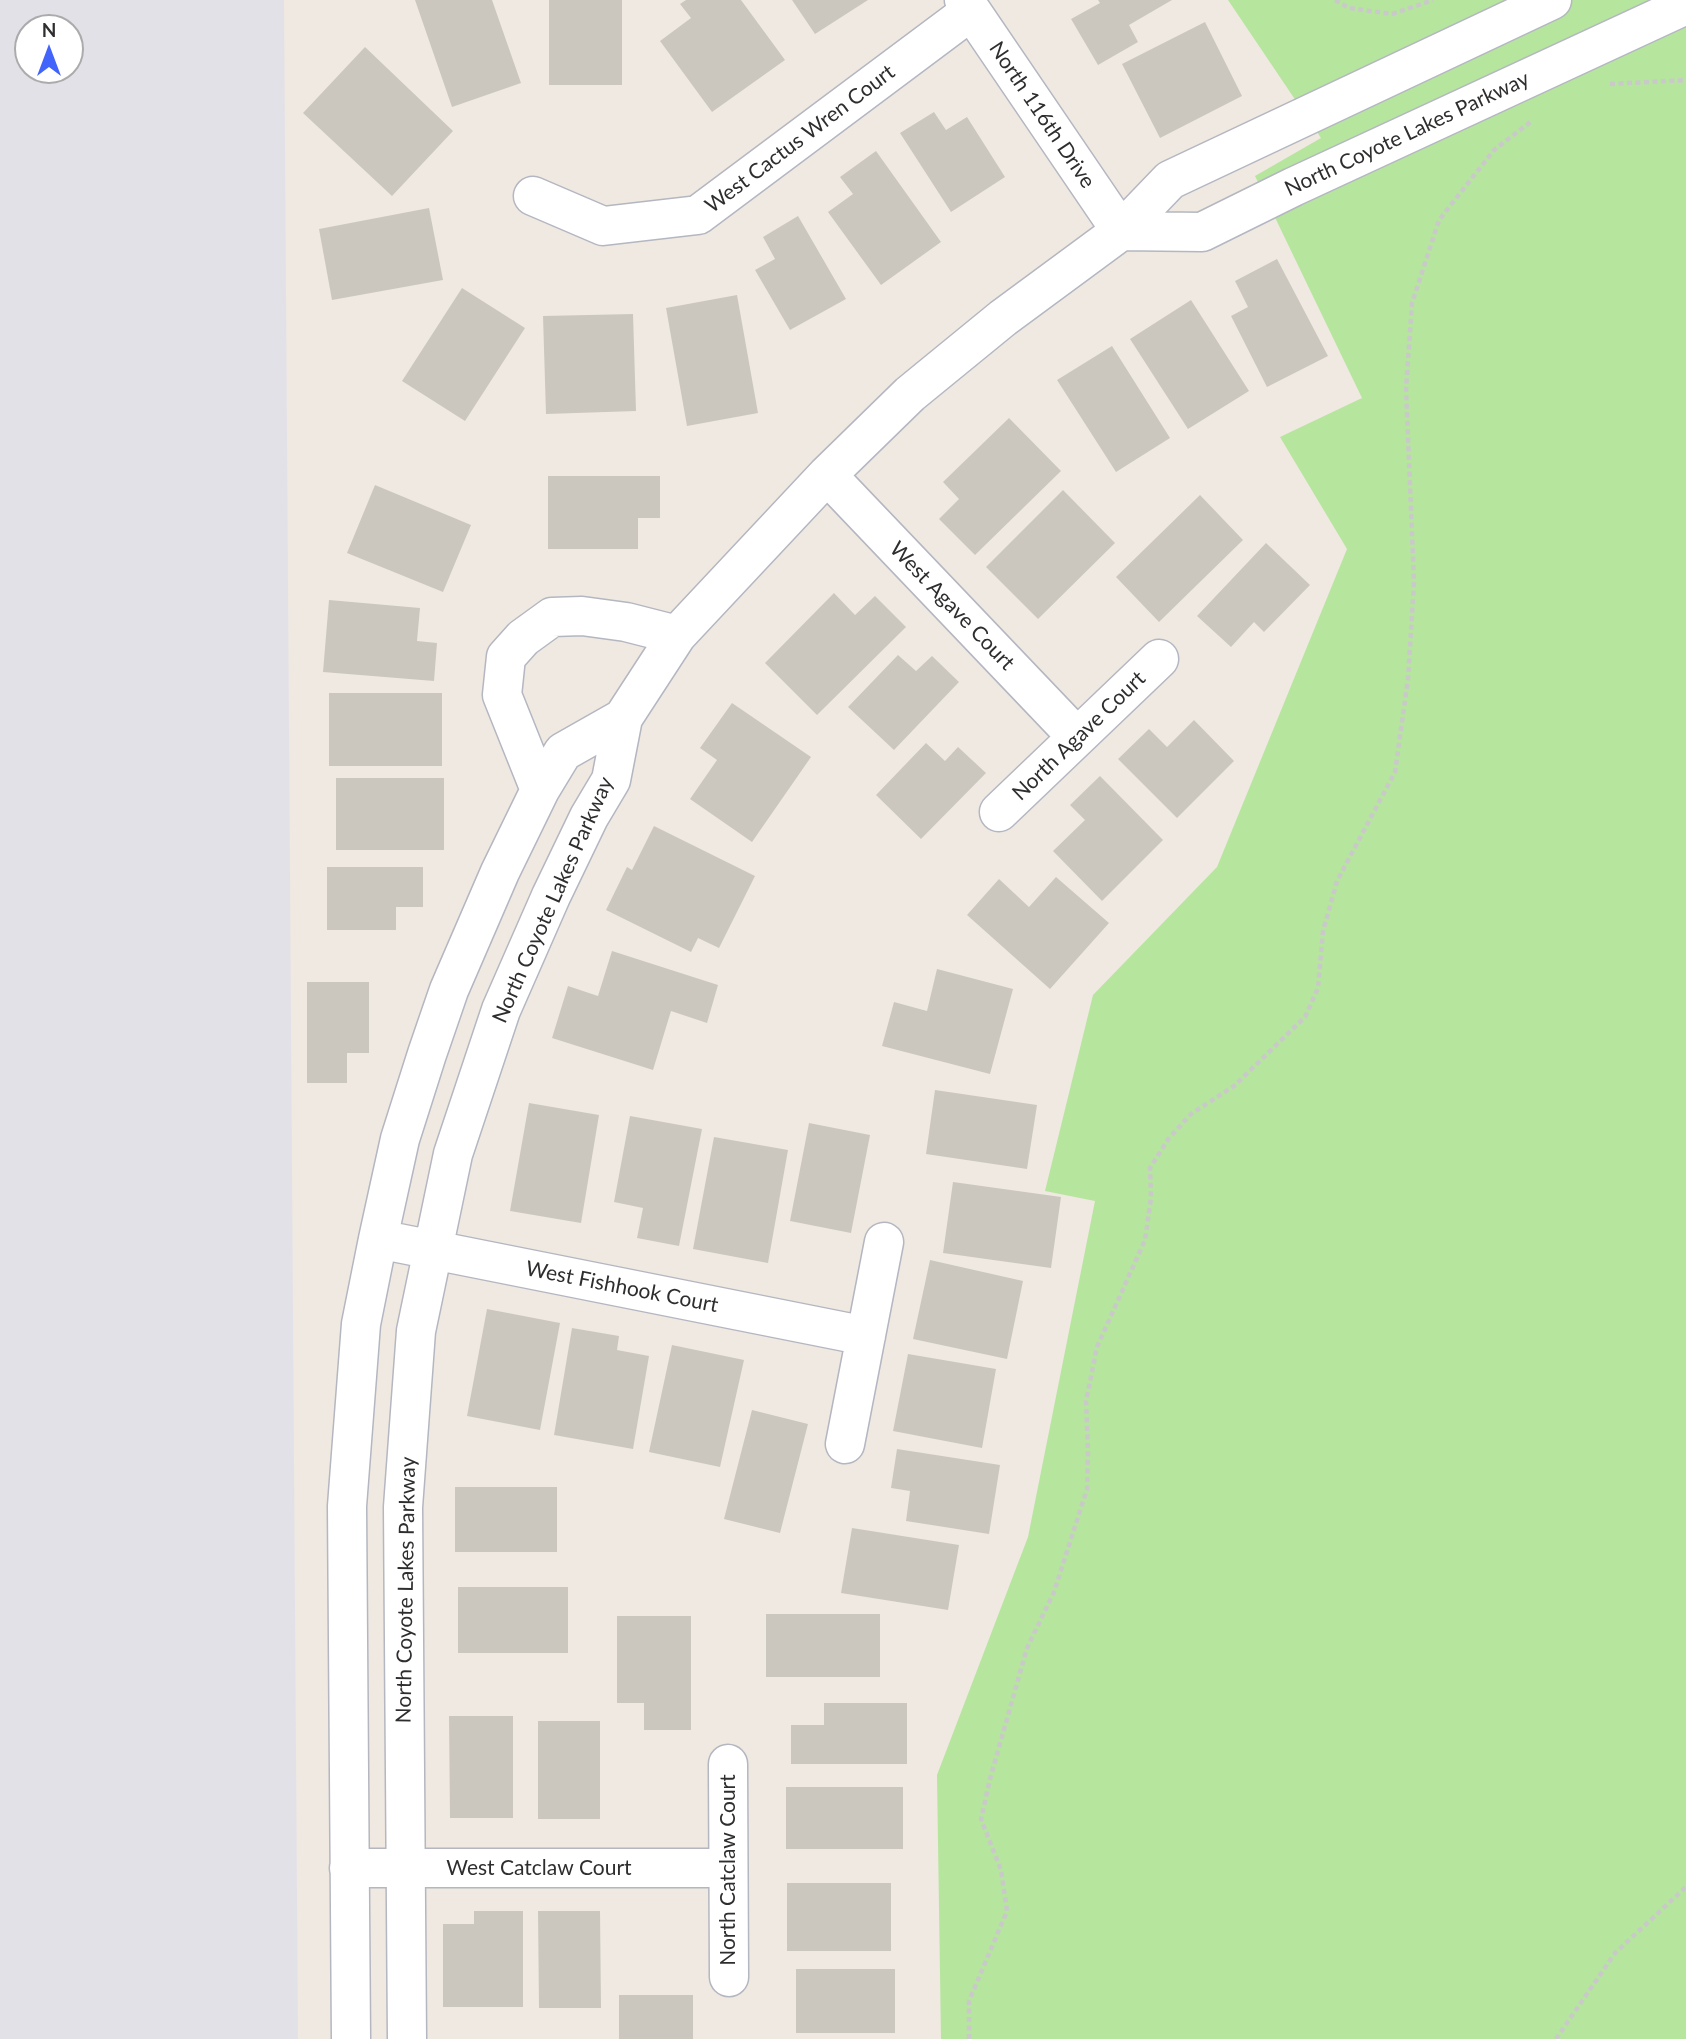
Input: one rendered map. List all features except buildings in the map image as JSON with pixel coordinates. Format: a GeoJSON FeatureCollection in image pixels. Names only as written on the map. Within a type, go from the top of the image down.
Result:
{"type":"FeatureCollection","features":[{"type":"Feature","properties":{"kind":"street","name":"North Coyote Lakes Parkway"},"geometry":{"type":"LineString","coordinates":[[407,2039],[403,1507],[416,1331],[453,1154],[501,1010],[551,896],[589,817],[611,780],[623,718],[677,635],[827,475],[910,394],[1003,318],[1121,230],[1170,180],[1552,0]]}},
{"type":"Feature","properties":{"kind":"street","name":"North Coyote Lakes Parkway"},"geometry":{"type":"LineString","coordinates":[[1121,230],[1202,232],[1686,5]]}},
{"type":"Feature","properties":{"kind":"street","name":"North 116th Drive"},"geometry":{"type":"LineString","coordinates":[[968,6],[1121,230]]}},
{"type":"Feature","properties":{"kind":"street","name":"West Cactus Wren Court"},"geometry":{"type":"LineString","coordinates":[[533,196],[603,226],[698,215],[968,6]]}},
{"type":"Feature","properties":{"kind":"street","name":"West Agave Court"},"geometry":{"type":"LineString","coordinates":[[827,475],[1077,737]]}},
{"type":"Feature","properties":{"kind":"street"},"geometry":{"type":"LineString","coordinates":[[540,790],[502,695],[506,657],[523,638],[552,617],[582,615],[677,635]]}},
{"type":"Feature","properties":{"kind":"street","name":"North Agave Court"},"geometry":{"type":"LineString","coordinates":[[999,812],[1159,659]]}},
{"type":"Feature","properties":{"kind":"street","name":"North Coyote Lakes Parkway"},"geometry":{"type":"LineString","coordinates":[[351,2039],[347,1506],[361,1324],[377,1239],[400,1139],[449,990],[500,872],[540,790],[563,752],[623,718]]}},
{"type":"Feature","properties":{"kind":"street","name":"West Fishhook Court"},"geometry":{"type":"LineString","coordinates":[[377,1239],[866,1336]]}},
{"type":"Feature","properties":{"kind":"street"},"geometry":{"type":"LineString","coordinates":[[845,1444],[884,1242]]}},
{"type":"Feature","properties":{"kind":"street","name":"North Catclaw Court"},"geometry":{"type":"LineString","coordinates":[[728,1764],[729,1977]]}},
{"type":"Feature","properties":{"kind":"street","name":"West Catclaw Court"},"geometry":{"type":"LineString","coordinates":[[349,1868],[728,1868]]}},
{"type":"Feature","properties":{"kind":"path"},"geometry":{"type":"LineString","coordinates":[[1335,0],[1349,8],[1392,14],[1433,0]]}},
{"type":"Feature","properties":{"kind":"path"},"geometry":{"type":"LineString","coordinates":[[1604,84],[1686,79]]}},
{"type":"Feature","properties":{"kind":"path"},"geometry":{"type":"LineString","coordinates":[[969,2039],[969,2001],[1007,1911],[1001,1870],[981,1819],[1027,1648],[1054,1592],[1087,1489],[1086,1401],[1097,1347],[1146,1240],[1151,1198],[1150,1168],[1169,1138],[1191,1114],[1234,1086],[1305,1017],[1318,988],[1323,931],[1337,881],[1395,772],[1408,679],[1414,582],[1406,389],[1412,303],[1439,219],[1494,150],[1537,117]]}},
{"type":"Feature","properties":{"kind":"path"},"geometry":{"type":"LineString","coordinates":[[1556,2039],[1615,1953],[1686,1887]]}},
{"type":"Feature","properties":{"kind":"shaded area"},"geometry":{"type":"Polygon","coordinates":[[[0,0],[284,0],[298,2039],[0,2039],[0,0]]]}},
{"type":"Feature","properties":{"kind":"green space"},"geometry":{"type":"Polygon","coordinates":[[[1228,0],[1686,0],[1686,2039],[941,2039],[937,1775],[1028,1537],[1095,1201],[1045,1191],[1093,995],[1217,867],[1347,549],[1280,437],[1362,398],[1255,176],[1321,138],[1228,0]]]}}]}
